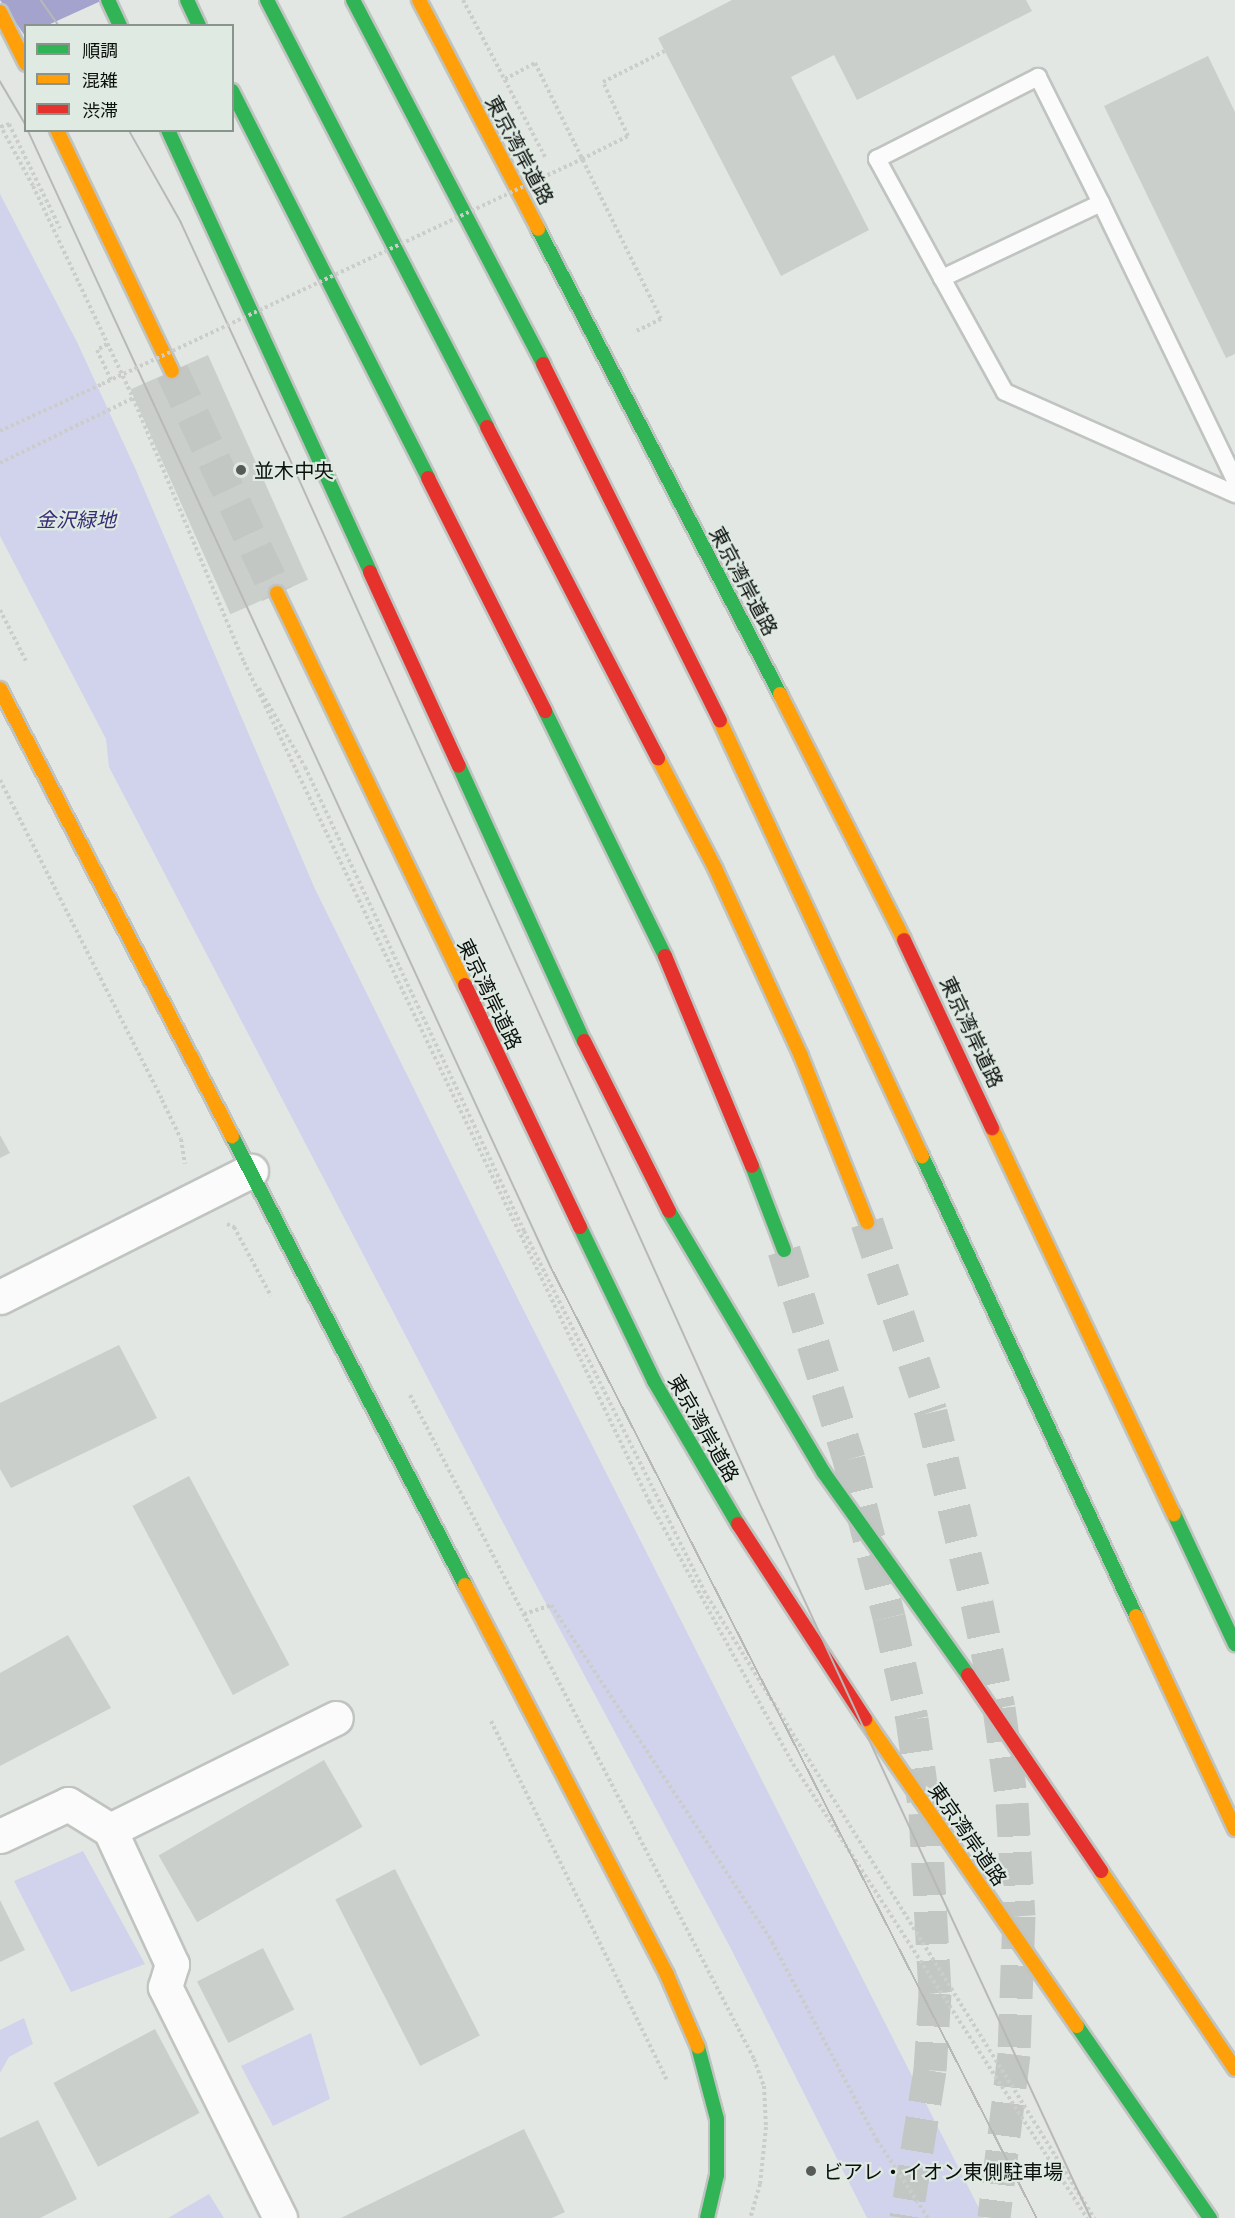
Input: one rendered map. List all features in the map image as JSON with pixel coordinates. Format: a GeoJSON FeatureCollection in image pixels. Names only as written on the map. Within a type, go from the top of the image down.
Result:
{"type":"FeatureCollection","features":[{"type":"Feature","properties":{"kind":"main road"},"geometry":{"type":"LineString","coordinates":[[187,0],[199,24]]}},
{"type":"Feature","properties":{"kind":"main road"},"geometry":{"type":"LineString","coordinates":[[267,0],[715,868],[801,1056],[867,1222]]}},
{"type":"Feature","properties":{"kind":"main road"},"geometry":{"type":"LineString","coordinates":[[353,0],[579,432],[689,654],[1235,1829]]}},
{"type":"Feature","properties":{"kind":"main road","name":"東京湾岸道路"},"geometry":{"type":"LineString","coordinates":[[419,0],[863,853],[1235,1644]]}},
{"type":"Feature","properties":{"kind":"main road"},"geometry":{"type":"LineString","coordinates":[[110,5],[119,24]]}},
{"type":"Feature","properties":{"kind":"main road"},"geometry":{"type":"LineString","coordinates":[[0,12],[23,58]]}},
{"type":"Feature","properties":{"kind":"main road"},"geometry":{"type":"LineString","coordinates":[[234,95],[645,908],[723,1089],[784,1250]]}},
{"type":"Feature","properties":{"kind":"main road"},"geometry":{"type":"LineString","coordinates":[[58,132],[172,371]]}},
{"type":"Feature","properties":{"kind":"main road"},"geometry":{"type":"LineString","coordinates":[[169,132],[598,1071],[671,1215],[824,1473],[935,1626],[1235,2069]]}},
{"type":"Feature","properties":{"kind":"main road","name":"東京湾岸道路"},"geometry":{"type":"LineString","coordinates":[[277,593],[654,1381],[709,1479],[830,1669],[1210,2218]]}},
{"type":"Feature","properties":{"kind":"main road"},"geometry":{"type":"LineString","coordinates":[[0,689],[579,1801],[685,2016],[698,2046],[717,2119],[717,2175],[706,2218]]}},
{"type":"Feature","properties":{"kind":"street"},"geometry":{"type":"LineString","coordinates":[[0,1297],[251,1171]]}},
{"type":"Feature","properties":{"kind":"street"},"geometry":{"type":"LineString","coordinates":[[110,1830],[336,1718]]}},
{"type":"Feature","properties":{"kind":"street"},"geometry":{"type":"LineString","coordinates":[[0,1836],[68,1804],[110,1830],[172,1964],[165,1987],[279,2218]]}},
{"type":"Feature","properties":{"kind":"lane"},"geometry":{"type":"LineString","coordinates":[[1235,480],[1038,77],[876,159],[1005,392],[1235,494]]}},
{"type":"Feature","properties":{"kind":"lane"},"geometry":{"type":"LineString","coordinates":[[942,278],[1101,203]]}},
{"type":"Feature","properties":{"kind":"path"},"geometry":{"type":"LineString","coordinates":[[464,0],[506,79],[535,63],[661,319],[635,335]]}},
{"type":"Feature","properties":{"kind":"path"},"geometry":{"type":"LineString","coordinates":[[0,431],[628,136],[603,82],[665,51]]}},
{"type":"Feature","properties":{"kind":"path"},"geometry":{"type":"LineString","coordinates":[[9,124],[1,126],[33,186],[133,398],[240,654],[649,1502],[793,1764],[1087,2218]]}},
{"type":"Feature","properties":{"kind":"path"},"geometry":{"type":"LineString","coordinates":[[107,344],[97,350],[111,380]]}},
{"type":"Feature","properties":{"kind":"path"},"geometry":{"type":"LineString","coordinates":[[0,463],[133,398]]}},
{"type":"Feature","properties":{"kind":"path"},"geometry":{"type":"LineString","coordinates":[[0,780],[181,1139],[181,1155],[211,1217],[234,1227],[277,1308]]}},
{"type":"Feature","properties":{"kind":"path"},"geometry":{"type":"LineString","coordinates":[[524,1614],[551,1605],[772,1942],[877,2140],[928,2218]]}},
{"type":"Feature","properties":{"kind":"path"},"geometry":{"type":"LineString","coordinates":[[486,1711],[671,2089]]}},
{"type":"Feature","properties":{"kind":"green space","name":"金沢緑地"},"geometry":{"type":"Polygon","coordinates":[[[0,194],[77,342],[135,468],[315,889],[520,1303],[984,2218],[867,2218],[729,1945],[521,1557],[109,767],[106,739],[0,536],[0,194]]]}},
{"type":"Feature","properties":{"kind":"green space"},"geometry":{"type":"Polygon","coordinates":[[[83,1851],[145,1964],[71,1992],[14,1881],[83,1851]]]}},
{"type":"Feature","properties":{"kind":"green space"},"geometry":{"type":"Polygon","coordinates":[[[24,2018],[33,2044],[9,2057],[0,2073],[0,2030],[24,2018]]]}},
{"type":"Feature","properties":{"kind":"green space"},"geometry":{"type":"Polygon","coordinates":[[[311,2033],[330,2099],[273,2126],[241,2066],[311,2033]]]}},
{"type":"Feature","properties":{"kind":"green space"},"geometry":{"type":"Polygon","coordinates":[[[209,2194],[224,2218],[168,2218],[209,2194]]]}},
{"type":"Feature","properties":{"kind":"water"},"geometry":{"type":"Polygon","coordinates":[[[0,0],[103,0],[50,24],[24,24],[24,35],[0,0]]]}},
{"type":"Feature","properties":{"kind":"building"},"geometry":{"type":"Polygon","coordinates":[[[732,0],[1026,0],[1032,11],[857,100],[834,55],[791,77],[869,230],[781,276],[658,38],[732,0]]]}},
{"type":"Feature","properties":{"kind":"building"},"geometry":{"type":"Polygon","coordinates":[[[1208,56],[1235,112],[1235,354],[1226,358],[1104,106],[1208,56]]]}},
{"type":"Feature","properties":{"kind":"building"},"geometry":{"type":"Polygon","coordinates":[[[208,355],[308,580],[230,614],[130,390],[208,355]]]}},
{"type":"Feature","properties":{"kind":"building"},"geometry":{"type":"Polygon","coordinates":[[[0,1135],[10,1153],[0,1158],[0,1135]]]}},
{"type":"Feature","properties":{"kind":"building"},"geometry":{"type":"Polygon","coordinates":[[[119,1345],[157,1418],[11,1488],[0,1469],[0,1403],[119,1345]]]}},
{"type":"Feature","properties":{"kind":"building"},"geometry":{"type":"Polygon","coordinates":[[[189,1476],[289,1665],[233,1695],[132,1506],[189,1476]]]}},
{"type":"Feature","properties":{"kind":"building"},"geometry":{"type":"Polygon","coordinates":[[[68,1635],[111,1708],[0,1766],[0,1673],[68,1635]]]}},
{"type":"Feature","properties":{"kind":"building"},"geometry":{"type":"Polygon","coordinates":[[[324,1760],[362,1827],[197,1922],[159,1856],[324,1760]]]}},
{"type":"Feature","properties":{"kind":"building"},"geometry":{"type":"Polygon","coordinates":[[[395,1869],[480,2036],[420,2066],[335,1899],[395,1869]]]}},
{"type":"Feature","properties":{"kind":"building"},"geometry":{"type":"Polygon","coordinates":[[[0,1900],[25,1950],[0,1962],[0,1900]]]}},
{"type":"Feature","properties":{"kind":"building"},"geometry":{"type":"Polygon","coordinates":[[[263,1948],[294,2009],[228,2043],[197,1982],[263,1948]]]}},
{"type":"Feature","properties":{"kind":"building"},"geometry":{"type":"Polygon","coordinates":[[[155,2029],[200,2113],[98,2167],[53,2083],[155,2029]]]}},
{"type":"Feature","properties":{"kind":"building"},"geometry":{"type":"Polygon","coordinates":[[[38,2120],[77,2199],[40,2218],[0,2218],[0,2138],[38,2120]]]}},
{"type":"Feature","properties":{"kind":"building"},"geometry":{"type":"Polygon","coordinates":[[[524,2129],[565,2212],[552,2218],[341,2218],[524,2129]]]}},
{"type":"Feature","properties":{"kind":"tunnel"},"geometry":{"type":"LineString","coordinates":[[172,371],[277,593]]}},
{"type":"Feature","properties":{"kind":"tunnel"},"geometry":{"type":"LineString","coordinates":[[867,1222],[931,1412],[977,1603],[999,1708],[1012,1803],[1019,1916],[1014,2054],[994,2218]]}},
{"type":"Feature","properties":{"kind":"tunnel"},"geometry":{"type":"LineString","coordinates":[[784,1250],[849,1459],[889,1617],[912,1719],[925,1813],[935,1993],[930,2070],[906,2218]]}},
{"type":"Feature","properties":{"kind":"tram line"},"geometry":{"type":"LineString","coordinates":[[41,0],[58,24]]}},
{"type":"Feature","properties":{"kind":"tram line"},"geometry":{"type":"LineString","coordinates":[[0,81],[24,122]]}},
{"type":"Feature","properties":{"kind":"tram line"},"geometry":{"type":"LineString","coordinates":[[29,132],[551,1267],[1037,2218]]}},
{"type":"Feature","properties":{"kind":"tram line"},"geometry":{"type":"LineString","coordinates":[[130,132],[181,222],[287,452],[763,1510],[1091,2218]]}},
{"type":"Feature","properties":{"kind":"traffic: fast"},"geometry":{"type":"LineString","coordinates":[[108,0],[119,24]]}},
{"type":"Feature","properties":{"kind":"traffic: fast"},"geometry":{"type":"LineString","coordinates":[[187,0],[198,24]]}},
{"type":"Feature","properties":{"kind":"traffic: fast"},"geometry":{"type":"LineString","coordinates":[[267,0],[487,427]]}},
{"type":"Feature","properties":{"kind":"traffic: fast"},"geometry":{"type":"LineString","coordinates":[[353,0],[543,364]]}},
{"type":"Feature","properties":{"kind":"traffic: fast"},"geometry":{"type":"LineString","coordinates":[[234,95],[428,478]]}},
{"type":"Feature","properties":{"kind":"traffic: fast"},"geometry":{"type":"LineString","coordinates":[[169,132],[370,572]]}},
{"type":"Feature","properties":{"kind":"traffic: fast"},"geometry":{"type":"LineString","coordinates":[[538,229],[780,694]]}},
{"type":"Feature","properties":{"kind":"traffic: fast"},"geometry":{"type":"LineString","coordinates":[[545,711],[665,956]]}},
{"type":"Feature","properties":{"kind":"traffic: fast"},"geometry":{"type":"LineString","coordinates":[[459,766],[584,1041]]}},
{"type":"Feature","properties":{"kind":"traffic: fast"},"geometry":{"type":"LineString","coordinates":[[232,1136],[465,1585]]}},
{"type":"Feature","properties":{"kind":"traffic: fast"},"geometry":{"type":"LineString","coordinates":[[922,1156],[1136,1616]]}},
{"type":"Feature","properties":{"kind":"traffic: fast"},"geometry":{"type":"LineString","coordinates":[[752,1166],[784,1250]]}},
{"type":"Feature","properties":{"kind":"traffic: fast"},"geometry":{"type":"LineString","coordinates":[[669,1211],[824,1473],[968,1675]]}},
{"type":"Feature","properties":{"kind":"traffic: fast"},"geometry":{"type":"LineString","coordinates":[[580,1227],[654,1381],[738,1524]]}},
{"type":"Feature","properties":{"kind":"traffic: fast"},"geometry":{"type":"LineString","coordinates":[[1174,1514],[1235,1644]]}},
{"type":"Feature","properties":{"kind":"traffic: fast"},"geometry":{"type":"LineString","coordinates":[[1077,2026],[1210,2218]]}},
{"type":"Feature","properties":{"kind":"traffic: fast"},"geometry":{"type":"LineString","coordinates":[[698,2047],[717,2119],[717,2175],[707,2218]]}},
{"type":"Feature","properties":{"kind":"traffic: slow"},"geometry":{"type":"LineString","coordinates":[[419,0],[538,229]]}},
{"type":"Feature","properties":{"kind":"traffic: slow"},"geometry":{"type":"LineString","coordinates":[[0,12],[24,60]]}},
{"type":"Feature","properties":{"kind":"traffic: slow"},"geometry":{"type":"LineString","coordinates":[[58,132],[172,371]]}},
{"type":"Feature","properties":{"kind":"traffic: slow"},"geometry":{"type":"LineString","coordinates":[[277,593],[465,985]]}},
{"type":"Feature","properties":{"kind":"traffic: slow"},"geometry":{"type":"LineString","coordinates":[[0,689],[232,1136]]}},
{"type":"Feature","properties":{"kind":"traffic: slow"},"geometry":{"type":"LineString","coordinates":[[780,694],[904,940]]}},
{"type":"Feature","properties":{"kind":"traffic: slow"},"geometry":{"type":"LineString","coordinates":[[720,721],[922,1156]]}},
{"type":"Feature","properties":{"kind":"traffic: slow"},"geometry":{"type":"LineString","coordinates":[[658,758],[715,868],[801,1056],[867,1222]]}},
{"type":"Feature","properties":{"kind":"traffic: slow"},"geometry":{"type":"LineString","coordinates":[[992,1128],[1174,1514]]}},
{"type":"Feature","properties":{"kind":"traffic: slow"},"geometry":{"type":"LineString","coordinates":[[465,1585],[667,1975],[698,2047]]}},
{"type":"Feature","properties":{"kind":"traffic: slow"},"geometry":{"type":"LineString","coordinates":[[1136,1616],[1235,1829]]}},
{"type":"Feature","properties":{"kind":"traffic: slow"},"geometry":{"type":"LineString","coordinates":[[865,1719],[1077,2026]]}},
{"type":"Feature","properties":{"kind":"traffic: slow"},"geometry":{"type":"LineString","coordinates":[[1101,1871],[1235,2069]]}},
{"type":"Feature","properties":{"kind":"traffic: jam"},"geometry":{"type":"LineString","coordinates":[[543,364],[720,721]]}},
{"type":"Feature","properties":{"kind":"traffic: jam"},"geometry":{"type":"LineString","coordinates":[[487,427],[658,758]]}},
{"type":"Feature","properties":{"kind":"traffic: jam"},"geometry":{"type":"LineString","coordinates":[[428,478],[545,711]]}},
{"type":"Feature","properties":{"kind":"traffic: jam"},"geometry":{"type":"LineString","coordinates":[[370,572],[459,766]]}},
{"type":"Feature","properties":{"kind":"traffic: jam"},"geometry":{"type":"LineString","coordinates":[[904,940],[992,1128]]}},
{"type":"Feature","properties":{"kind":"traffic: jam"},"geometry":{"type":"LineString","coordinates":[[665,956],[752,1166]]}},
{"type":"Feature","properties":{"kind":"traffic: jam"},"geometry":{"type":"LineString","coordinates":[[465,985],[580,1227]]}},
{"type":"Feature","properties":{"kind":"traffic: jam"},"geometry":{"type":"LineString","coordinates":[[584,1041],[669,1211]]}},
{"type":"Feature","properties":{"kind":"traffic: jam"},"geometry":{"type":"LineString","coordinates":[[738,1524],[865,1719]]}},
{"type":"Feature","properties":{"kind":"traffic: jam"},"geometry":{"type":"LineString","coordinates":[[968,1675],[1101,1871]]}},
{"type":"Feature","properties":{"kind":"place","name":"並木中央"},"geometry":{"type":"Point","coordinates":[241,470]}},
{"type":"Feature","properties":{"kind":"place","name":"ビアレ・イオン東側駐車場"},"geometry":{"type":"Point","coordinates":[811,2171]}}]}
